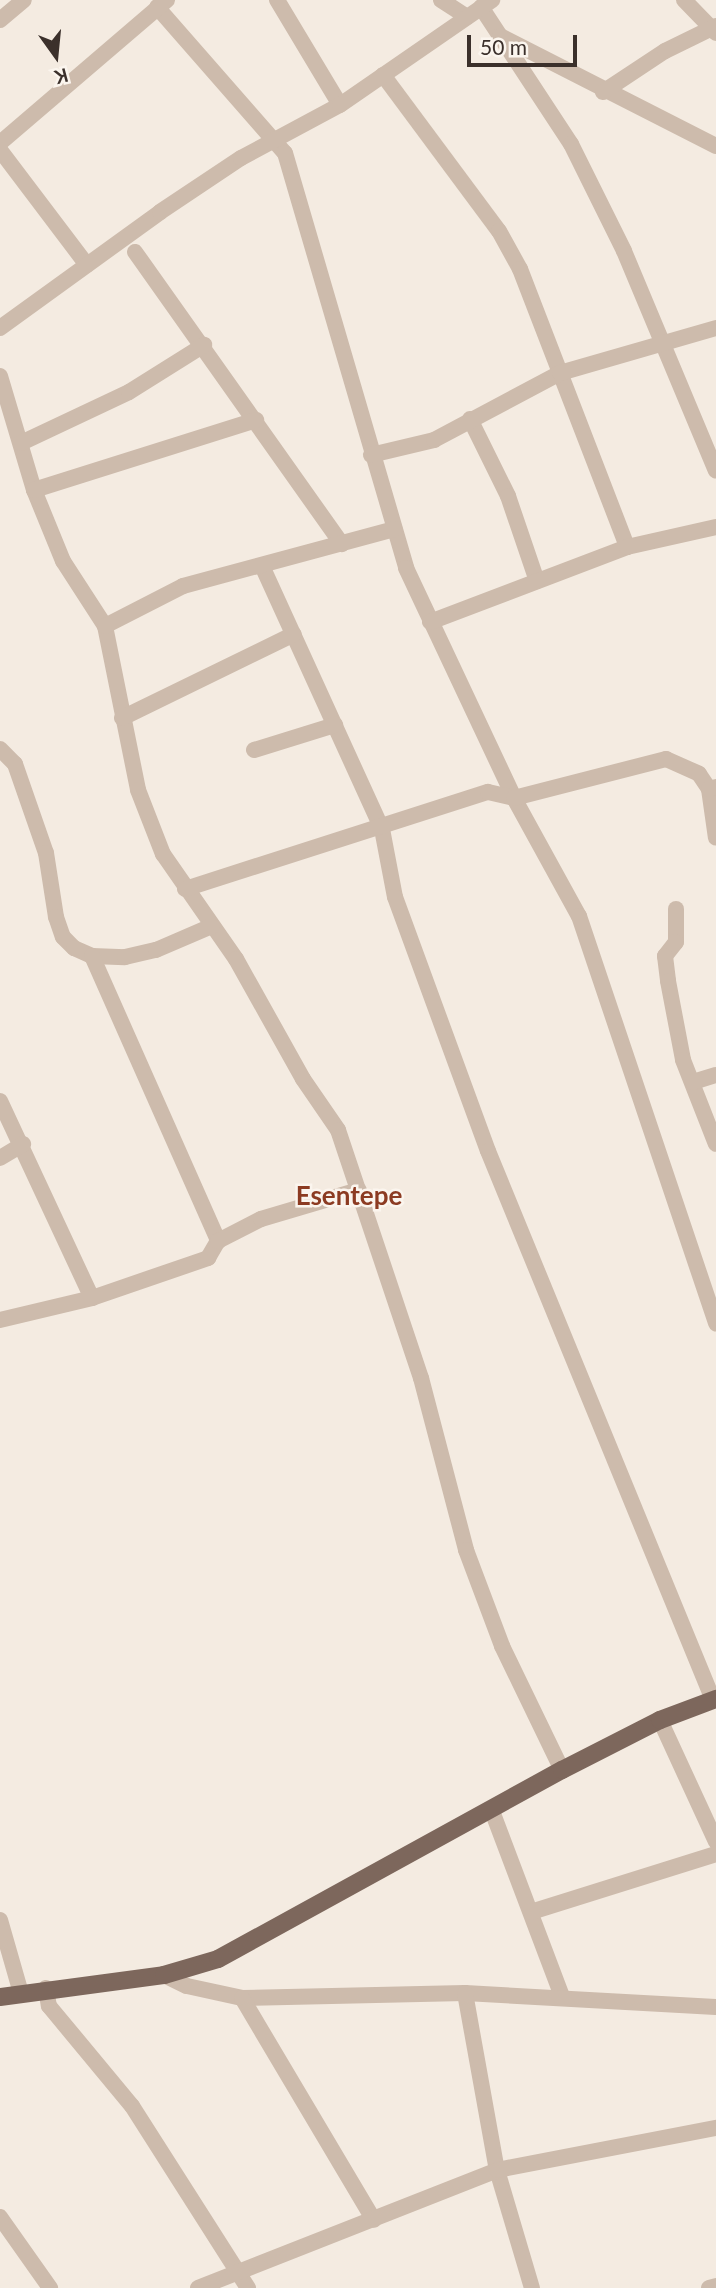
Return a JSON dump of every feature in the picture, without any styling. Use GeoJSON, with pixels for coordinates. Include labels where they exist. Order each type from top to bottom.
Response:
{"type":"FeatureCollection","features":[{"type":"Feature","properties":{"kind":"main road"},"geometry":{"type":"LineString","coordinates":[[0,1997],[46,1988],[164,1975],[257,1941],[562,1770],[660,1720],[715,1699]]}},
{"type":"Feature","properties":{"kind":"street"},"geometry":{"type":"LineString","coordinates":[[0,20],[24,0]]}},
{"type":"Feature","properties":{"kind":"street"},"geometry":{"type":"LineString","coordinates":[[277,0],[340,105]]}},
{"type":"Feature","properties":{"kind":"street"},"geometry":{"type":"LineString","coordinates":[[441,0],[467,18]]}},
{"type":"Feature","properties":{"kind":"street"},"geometry":{"type":"LineString","coordinates":[[603,92],[665,51],[714,29],[684,0]]}},
{"type":"Feature","properties":{"kind":"street"},"geometry":{"type":"LineString","coordinates":[[0,143],[162,3],[277,139],[292,170],[394,529],[430,622],[514,798],[579,916],[716,1324]]}},
{"type":"Feature","properties":{"kind":"street"},"geometry":{"type":"LineString","coordinates":[[0,328],[241,158],[340,105],[487,4],[500,36],[571,144],[624,251],[659,345],[716,471]]}},
{"type":"Feature","properties":{"kind":"street"},"geometry":{"type":"LineString","coordinates":[[500,36],[603,92],[716,146]]}},
{"type":"Feature","properties":{"kind":"street"},"geometry":{"type":"LineString","coordinates":[[383,75],[499,231],[520,269],[627,547]]}},
{"type":"Feature","properties":{"kind":"street"},"geometry":{"type":"LineString","coordinates":[[0,150],[87,265]]}},
{"type":"Feature","properties":{"kind":"street"},"geometry":{"type":"LineString","coordinates":[[135,252],[204,345],[342,544]]}},
{"type":"Feature","properties":{"kind":"street"},"geometry":{"type":"LineString","coordinates":[[371,454],[434,440],[560,373],[716,328]]}},
{"type":"Feature","properties":{"kind":"street"},"geometry":{"type":"LineString","coordinates":[[21,443],[129,392],[204,345]]}},
{"type":"Feature","properties":{"kind":"street"},"geometry":{"type":"LineString","coordinates":[[0,376],[34,490],[63,561],[106,626],[138,789],[163,853],[212,926],[338,1130],[421,1378],[466,1550],[502,1646],[562,1770]]}},
{"type":"Feature","properties":{"kind":"street"},"geometry":{"type":"LineString","coordinates":[[470,419],[508,496],[537,581]]}},
{"type":"Feature","properties":{"kind":"street"},"geometry":{"type":"LineString","coordinates":[[34,490],[256,420]]}},
{"type":"Feature","properties":{"kind":"street"},"geometry":{"type":"LineString","coordinates":[[430,622],[627,547],[716,527]]}},
{"type":"Feature","properties":{"kind":"street"},"geometry":{"type":"LineString","coordinates":[[106,626],[183,586],[264,568],[394,529]]}},
{"type":"Feature","properties":{"kind":"street"},"geometry":{"type":"LineString","coordinates":[[264,568],[382,829],[396,897],[488,1151],[715,1699]]}},
{"type":"Feature","properties":{"kind":"street"},"geometry":{"type":"LineString","coordinates":[[122,718],[293,634]]}},
{"type":"Feature","properties":{"kind":"street"},"geometry":{"type":"LineString","coordinates":[[254,750],[335,725]]}},
{"type":"Feature","properties":{"kind":"street"},"geometry":{"type":"LineString","coordinates":[[0,749],[15,764],[46,853],[63,937],[92,956],[125,957],[156,950],[212,926]]}},
{"type":"Feature","properties":{"kind":"street"},"geometry":{"type":"LineString","coordinates":[[185,889],[244,867],[382,829],[488,792],[514,798],[666,759],[699,774],[713,788],[716,838]]}},
{"type":"Feature","properties":{"kind":"street"},"geometry":{"type":"LineString","coordinates":[[676,909],[676,942],[665,956],[682,1060],[716,1144]]}},
{"type":"Feature","properties":{"kind":"street"},"geometry":{"type":"LineString","coordinates":[[92,956],[218,1241]]}},
{"type":"Feature","properties":{"kind":"street"},"geometry":{"type":"LineString","coordinates":[[693,1082],[716,1075]]}},
{"type":"Feature","properties":{"kind":"street"},"geometry":{"type":"LineString","coordinates":[[0,1101],[23,1144],[92,1298]]}},
{"type":"Feature","properties":{"kind":"street"},"geometry":{"type":"LineString","coordinates":[[0,1158],[23,1144]]}},
{"type":"Feature","properties":{"kind":"street"},"geometry":{"type":"LineString","coordinates":[[0,1320],[92,1298],[208,1258],[218,1241],[261,1219],[359,1190]]}},
{"type":"Feature","properties":{"kind":"street"},"geometry":{"type":"LineString","coordinates":[[660,1720],[716,1842]]}},
{"type":"Feature","properties":{"kind":"street"},"geometry":{"type":"LineString","coordinates":[[492,1811],[562,1996]]}},
{"type":"Feature","properties":{"kind":"street"},"geometry":{"type":"LineString","coordinates":[[531,1912],[716,1854]]}},
{"type":"Feature","properties":{"kind":"street"},"geometry":{"type":"LineString","coordinates":[[0,1920],[21,1993]]}},
{"type":"Feature","properties":{"kind":"street"},"geometry":{"type":"LineString","coordinates":[[164,1975],[187,1986],[242,1998],[466,1993],[562,1996],[716,2007]]}},
{"type":"Feature","properties":{"kind":"street"},"geometry":{"type":"LineString","coordinates":[[46,1988],[50,2006],[132,2106],[248,2288]]}},
{"type":"Feature","properties":{"kind":"street"},"geometry":{"type":"LineString","coordinates":[[466,1993],[497,2170],[532,2288]]}},
{"type":"Feature","properties":{"kind":"street"},"geometry":{"type":"LineString","coordinates":[[242,1998],[374,2220]]}},
{"type":"Feature","properties":{"kind":"street"},"geometry":{"type":"LineString","coordinates":[[198,2288],[497,2170],[716,2128]]}},
{"type":"Feature","properties":{"kind":"street"},"geometry":{"type":"LineString","coordinates":[[0,2217],[50,2288]]}},
{"type":"Feature","properties":{"kind":"street"},"geometry":{"type":"LineString","coordinates":[[709,2288],[716,2286]]}},
{"type":"Feature","properties":{"kind":"district","name":"Esentepe"},"geometry":{"type":"Point","coordinates":[349,1196]}}]}
